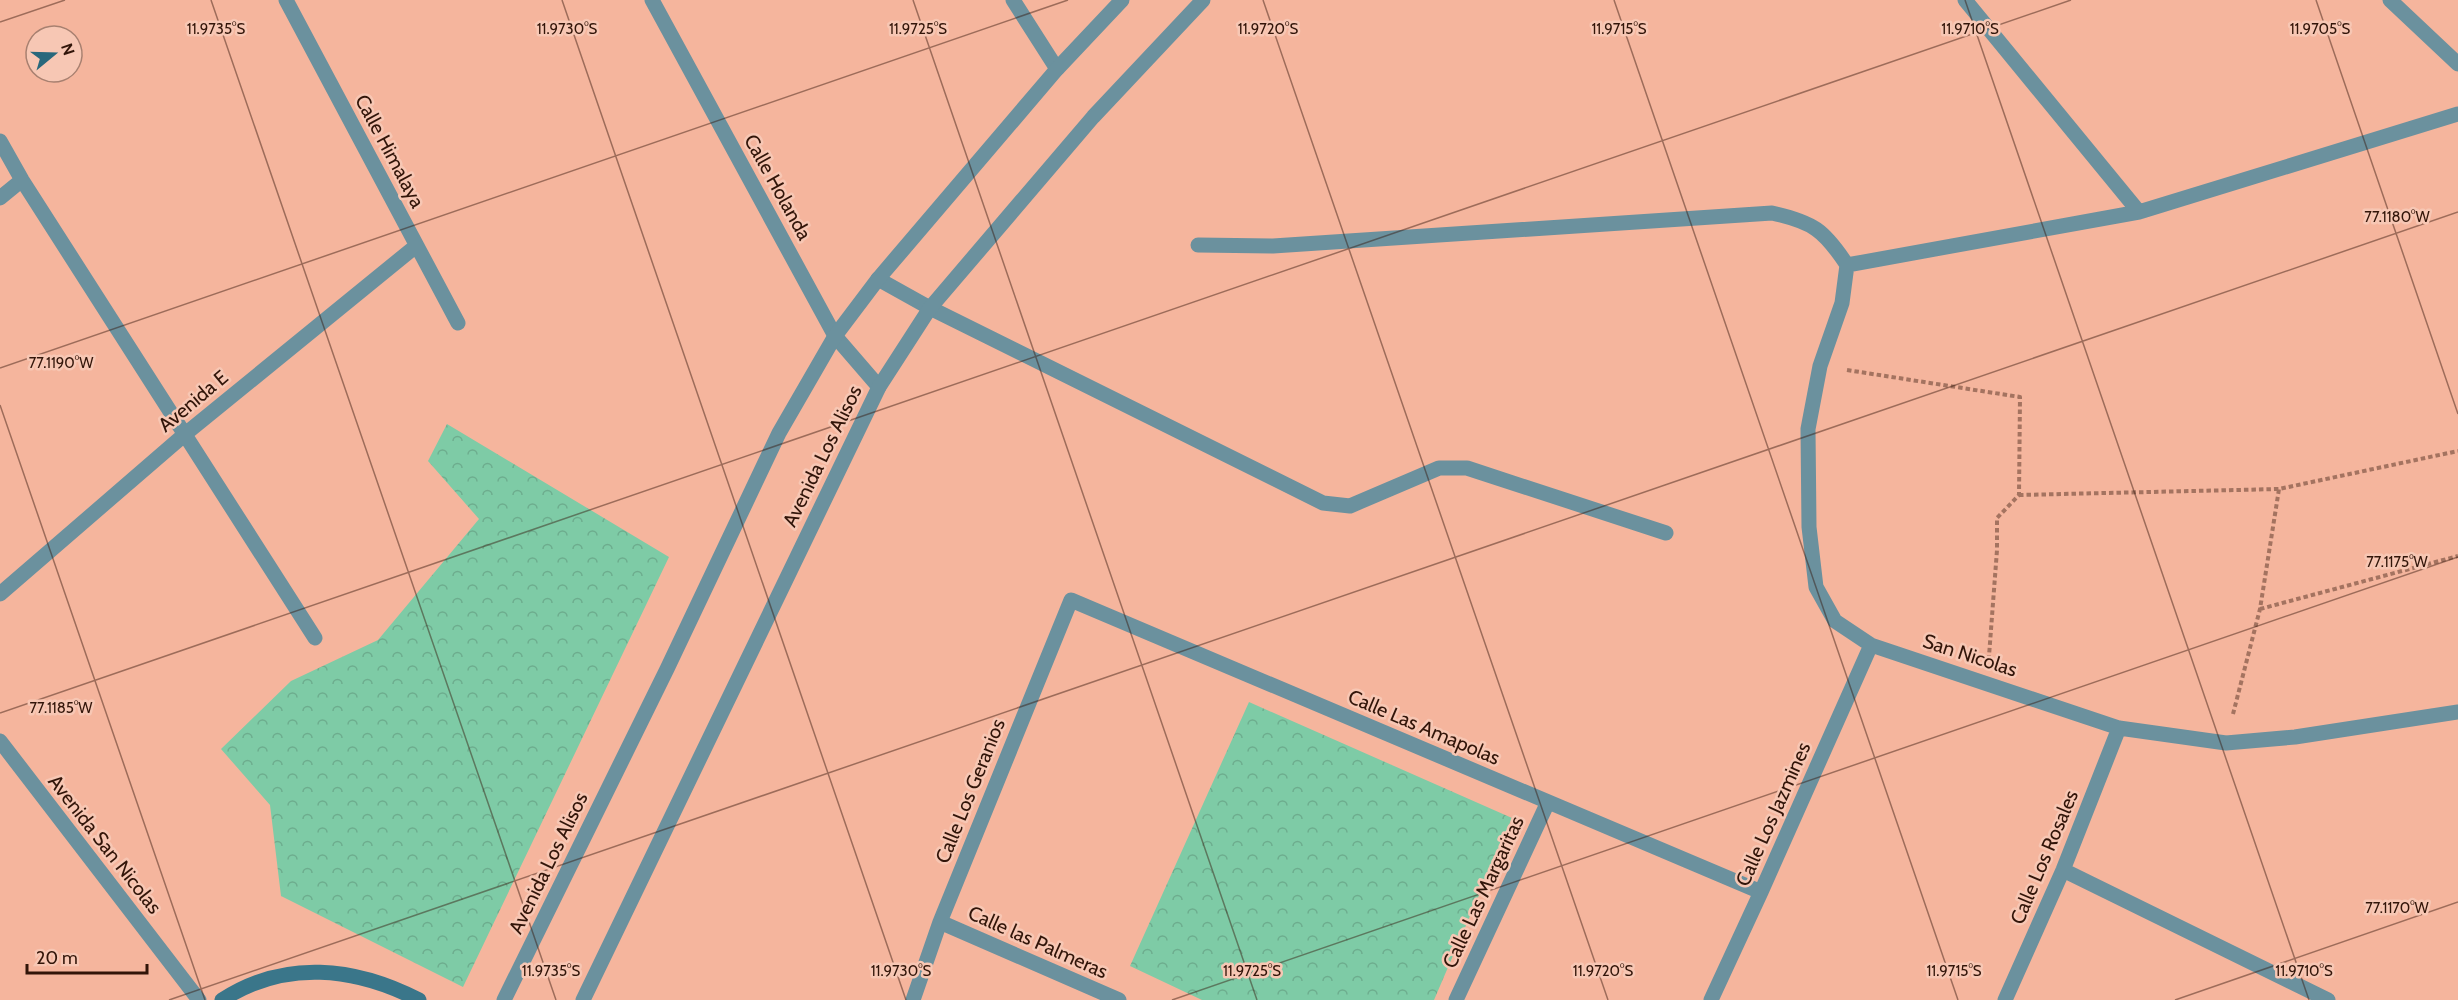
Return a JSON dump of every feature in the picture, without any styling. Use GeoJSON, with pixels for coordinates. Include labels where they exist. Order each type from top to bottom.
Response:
{"type":"FeatureCollection","features":[{"type":"Feature","properties":{"kind":"main road"},"geometry":{"type":"LineString","coordinates":[[222,1000],[234,992],[269,977],[296,972],[340,974],[373,980],[419,1000]]}},
{"type":"Feature","properties":{"kind":"street","name":"Calle Himalaya"},"geometry":{"type":"LineString","coordinates":[[286,0],[458,323]]}},
{"type":"Feature","properties":{"kind":"street","name":"Calle Holanda"},"geometry":{"type":"LineString","coordinates":[[652,0],[835,336],[879,387]]}},
{"type":"Feature","properties":{"kind":"street"},"geometry":{"type":"LineString","coordinates":[[1013,0],[1057,69]]}},
{"type":"Feature","properties":{"kind":"street","name":"Avenida Los Alisos"},"geometry":{"type":"LineString","coordinates":[[504,1000],[667,669],[779,433],[835,336],[878,279],[1057,69],[1122,0]]}},
{"type":"Feature","properties":{"kind":"street","name":"Avenida Los Alisos"},"geometry":{"type":"LineString","coordinates":[[583,1000],[879,387],[930,308],[1093,117],[1203,0]]}},
{"type":"Feature","properties":{"kind":"street"},"geometry":{"type":"LineString","coordinates":[[1965,0],[2139,212]]}},
{"type":"Feature","properties":{"kind":"street"},"geometry":{"type":"LineString","coordinates":[[2390,0],[2458,64]]}},
{"type":"Feature","properties":{"kind":"street"},"geometry":{"type":"LineString","coordinates":[[1198,245],[1273,246],[1772,213],[1796,218],[1816,228],[1831,241],[1847,265],[2139,212],[2458,114]]}},
{"type":"Feature","properties":{"kind":"street"},"geometry":{"type":"LineString","coordinates":[[0,141],[22,180],[315,638]]}},
{"type":"Feature","properties":{"kind":"street"},"geometry":{"type":"LineString","coordinates":[[0,198],[22,180]]}},
{"type":"Feature","properties":{"kind":"street","name":"Avenida E"},"geometry":{"type":"LineString","coordinates":[[0,594],[184,435],[417,246]]}},
{"type":"Feature","properties":{"kind":"street","name":"San Nicolas"},"geometry":{"type":"LineString","coordinates":[[1847,265],[1842,303],[1820,366],[1808,429],[1809,527],[1816,588],[1835,621],[1870,645],[2120,728],[2226,743],[2295,737],[2458,712]]}},
{"type":"Feature","properties":{"kind":"street"},"geometry":{"type":"LineString","coordinates":[[878,279],[930,308],[1323,503],[1350,506],[1439,468],[1467,468],[1666,533]]}},
{"type":"Feature","properties":{"kind":"street","name":"Calle Las Amapolas"},"geometry":{"type":"LineString","coordinates":[[1071,600],[1761,892]]}},
{"type":"Feature","properties":{"kind":"street","name":"Calle Los Geranios"},"geometry":{"type":"LineString","coordinates":[[913,1000],[940,922],[1071,600]]}},
{"type":"Feature","properties":{"kind":"street","name":"Calle Los Jazmines"},"geometry":{"type":"LineString","coordinates":[[1711,1000],[1870,645]]}},
{"type":"Feature","properties":{"kind":"street","name":"Calle Los Rosales"},"geometry":{"type":"LineString","coordinates":[[2006,1000],[2063,870],[2120,728]]}},
{"type":"Feature","properties":{"kind":"street","name":"Avenida San Nicolas"},"geometry":{"type":"LineString","coordinates":[[0,741],[199,1000]]}},
{"type":"Feature","properties":{"kind":"street","name":"Calle Las Margaritas"},"geometry":{"type":"LineString","coordinates":[[1456,1000],[1548,802]]}},
{"type":"Feature","properties":{"kind":"street"},"geometry":{"type":"LineString","coordinates":[[2063,870],[2328,1000]]}},
{"type":"Feature","properties":{"kind":"street","name":"Calle las Palmeras"},"geometry":{"type":"LineString","coordinates":[[940,922],[1119,1000]]}},
{"type":"Feature","properties":{"kind":"path"},"geometry":{"type":"LineString","coordinates":[[1820,366],[2020,397],[2019,495],[1997,518],[1997,550],[1987,683]]}},
{"type":"Feature","properties":{"kind":"path"},"geometry":{"type":"LineString","coordinates":[[2019,495],[2279,489],[2458,451]]}},
{"type":"Feature","properties":{"kind":"path"},"geometry":{"type":"LineString","coordinates":[[2226,743],[2260,609],[2279,489]]}},
{"type":"Feature","properties":{"kind":"path"},"geometry":{"type":"LineString","coordinates":[[2260,609],[2458,556]]}},
{"type":"Feature","properties":{"kind":"green space"},"geometry":{"type":"Polygon","coordinates":[[[447,424],[669,557],[463,987],[281,896],[270,805],[221,749],[291,681],[378,640],[479,519],[428,461],[447,424]]]}},
{"type":"Feature","properties":{"kind":"green space"},"geometry":{"type":"Polygon","coordinates":[[[1249,702],[1512,818],[1434,1000],[1202,1000],[1130,966],[1249,702]]]}}]}
